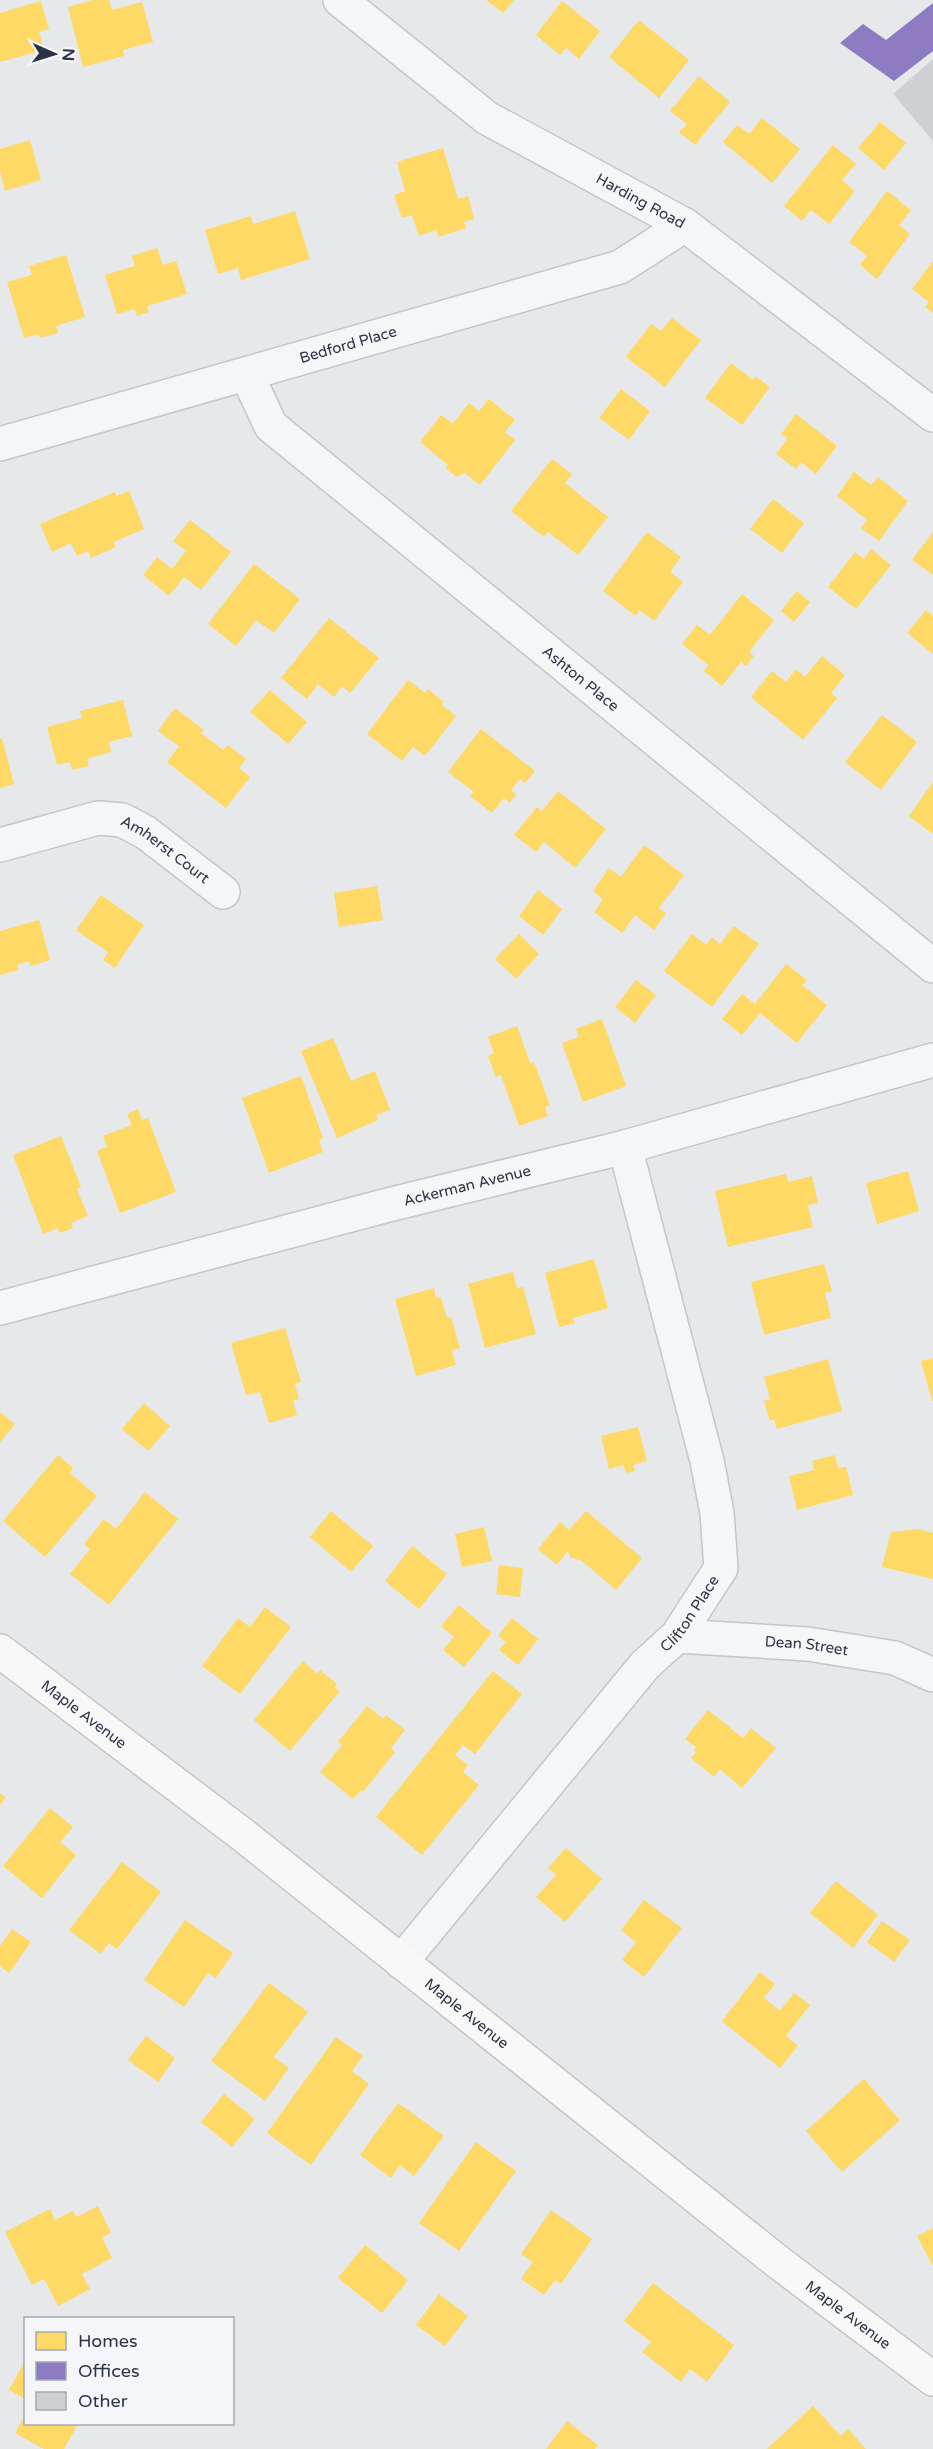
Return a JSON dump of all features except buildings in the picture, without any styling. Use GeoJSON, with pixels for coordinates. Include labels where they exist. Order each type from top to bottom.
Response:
{"type":"FeatureCollection","features":[{"type":"Feature","properties":{"kind":"main road","name":"Maple Avenue"},"geometry":{"type":"LineString","coordinates":[[0,1651],[243,1835],[778,2262],[933,2379]]}},
{"type":"Feature","properties":{"kind":"street","name":"Harding Road"},"geometry":{"type":"LineString","coordinates":[[340,0],[486,118],[685,225],[933,415]]}},
{"type":"Feature","properties":{"kind":"street","name":"Bedford Place"},"geometry":{"type":"LineString","coordinates":[[0,444],[620,267],[685,225]]}},
{"type":"Feature","properties":{"kind":"street","name":"Ashton Place"},"geometry":{"type":"LineString","coordinates":[[247,375],[271,426],[933,966]]}},
{"type":"Feature","properties":{"kind":"street","name":"Amherst Court"},"geometry":{"type":"LineString","coordinates":[[0,845],[98,818],[122,820],[145,832],[223,892]]}},
{"type":"Feature","properties":{"kind":"street","name":"Ackerman Avenue"},"geometry":{"type":"LineString","coordinates":[[0,1308],[388,1205],[625,1147],[933,1060]]}},
{"type":"Feature","properties":{"kind":"street","name":"Clifton Place"},"geometry":{"type":"LineString","coordinates":[[401,1962],[645,1665],[677,1636],[721,1568],[717,1513],[707,1461],[625,1147]]}},
{"type":"Feature","properties":{"kind":"street","name":"Dean Street"},"geometry":{"type":"LineString","coordinates":[[677,1636],[808,1644],[895,1658],[933,1675]]}}]}
